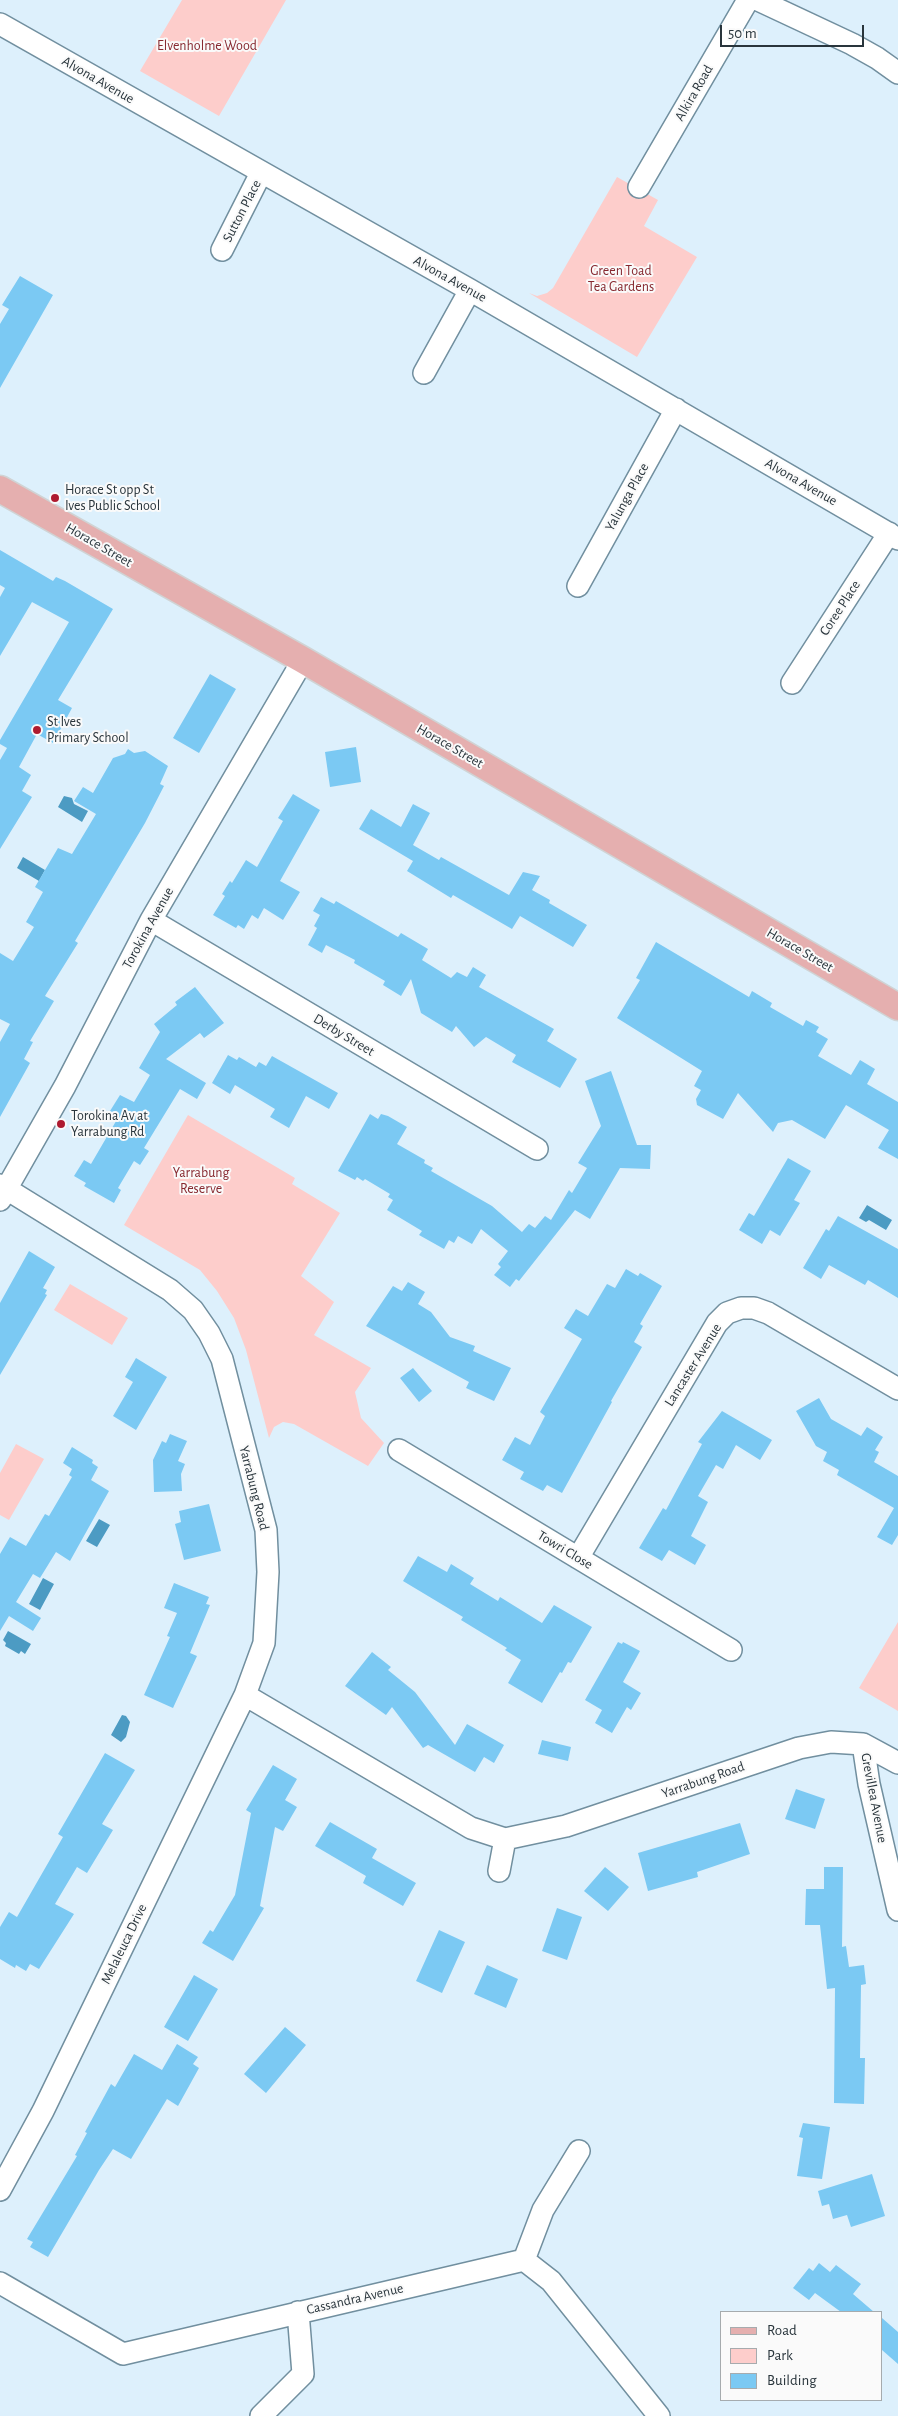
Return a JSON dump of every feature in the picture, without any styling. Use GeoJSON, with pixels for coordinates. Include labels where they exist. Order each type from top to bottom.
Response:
{"type":"FeatureCollection","features":[{"type":"Feature","properties":{"kind":"main road","name":"Horace Street"},"geometry":{"type":"LineString","coordinates":[[0,489],[303,660],[898,1007]]}},
{"type":"Feature","properties":{"kind":"street","name":"Alkira Road"},"geometry":{"type":"LineString","coordinates":[[639,187],[748,0]]}},
{"type":"Feature","properties":{"kind":"street"},"geometry":{"type":"LineString","coordinates":[[758,0],[852,44],[878,58],[898,73]]}},
{"type":"Feature","properties":{"kind":"street","name":"Alvona Avenue"},"geometry":{"type":"LineString","coordinates":[[0,24],[676,408],[893,536]]}},
{"type":"Feature","properties":{"kind":"street","name":"Sutton Place"},"geometry":{"type":"LineString","coordinates":[[222,250],[262,173]]}},
{"type":"Feature","properties":{"kind":"street"},"geometry":{"type":"LineString","coordinates":[[424,373],[470,290]]}},
{"type":"Feature","properties":{"kind":"street","name":"Yalunga Place"},"geometry":{"type":"LineString","coordinates":[[578,586],[676,408]]}},
{"type":"Feature","properties":{"kind":"street","name":"Coree Place"},"geometry":{"type":"LineString","coordinates":[[792,683],[893,536]]}},
{"type":"Feature","properties":{"kind":"street","name":"Torokina Avenue"},"geometry":{"type":"LineString","coordinates":[[2,1191],[65,1086],[151,920],[303,660]]}},
{"type":"Feature","properties":{"kind":"street","name":"Derby Street"},"geometry":{"type":"LineString","coordinates":[[151,920],[537,1149]]}},
{"type":"Feature","properties":{"kind":"street","name":"Yarrabung Road"},"geometry":{"type":"LineString","coordinates":[[2,1191],[170,1290],[193,1310],[209,1333],[222,1359],[266,1530],[268,1572],[264,1643],[245,1695],[470,1828],[505,1839],[566,1826],[799,1748],[831,1742],[863,1744],[898,1763]]}},
{"type":"Feature","properties":{"kind":"street","name":"Lancaster Avenue"},"geometry":{"type":"LineString","coordinates":[[578,1558],[717,1323],[728,1313],[741,1308],[754,1308],[768,1313],[898,1389]]}},
{"type":"Feature","properties":{"kind":"street","name":"Towri Close"},"geometry":{"type":"LineString","coordinates":[[399,1450],[731,1650]]}},
{"type":"Feature","properties":{"kind":"street","name":"Melaleuca Drive"},"geometry":{"type":"LineString","coordinates":[[0,2190],[44,2111],[245,1695]]}},
{"type":"Feature","properties":{"kind":"street","name":"Grevillea Avenue"},"geometry":{"type":"LineString","coordinates":[[863,1744],[869,1784],[898,1910]]}},
{"type":"Feature","properties":{"kind":"street"},"geometry":{"type":"LineString","coordinates":[[499,1871],[505,1839]]}},
{"type":"Feature","properties":{"kind":"street"},"geometry":{"type":"LineString","coordinates":[[578,2151],[542,2210],[524,2260],[550,2281],[659,2416]]}},
{"type":"Feature","properties":{"kind":"street","name":"Cassandra Avenue"},"geometry":{"type":"LineString","coordinates":[[0,2283],[123,2354],[524,2260]]}},
{"type":"Feature","properties":{"kind":"street"},"geometry":{"type":"LineString","coordinates":[[261,2416],[302,2374],[298,2312]]}},
{"type":"Feature","properties":{"kind":"green space","name":"Elvenholme Wood"},"geometry":{"type":"Polygon","coordinates":[[[182,0],[286,0],[219,116],[140,71],[182,0]]]}},
{"type":"Feature","properties":{"kind":"green space","name":"Green Toad Tea Gardens"},"geometry":{"type":"Polygon","coordinates":[[[617,177],[658,200],[644,226],[697,257],[637,357],[529,293],[537,296],[547,293],[553,288],[617,177]]]}},
{"type":"Feature","properties":{"kind":"green space","name":"Yarrabung Reserve"},"geometry":{"type":"Polygon","coordinates":[[[188,1115],[295,1178],[292,1184],[340,1213],[301,1276],[334,1302],[314,1335],[371,1368],[355,1392],[361,1418],[384,1443],[368,1466],[294,1424],[283,1422],[274,1427],[269,1438],[246,1350],[234,1318],[217,1291],[200,1270],[124,1225],[188,1115]]]}},
{"type":"Feature","properties":{"kind":"green space"},"geometry":{"type":"Polygon","coordinates":[[[70,1284],[128,1318],[112,1345],[54,1310],[70,1284]]]}},
{"type":"Feature","properties":{"kind":"green space"},"geometry":{"type":"Polygon","coordinates":[[[16,1444],[44,1459],[9,1520],[0,1515],[0,1473],[16,1444]]]}},
{"type":"Feature","properties":{"kind":"green space"},"geometry":{"type":"Polygon","coordinates":[[[898,1622],[898,1711],[859,1688],[898,1622]]]}},
{"type":"Feature","properties":{"kind":"water"},"geometry":{"type":"Polygon","coordinates":[[[64,796],[72,798],[74,804],[88,811],[82,822],[58,807],[64,796]]]}},
{"type":"Feature","properties":{"kind":"water"},"geometry":{"type":"Polygon","coordinates":[[[23,857],[45,870],[39,881],[17,868],[23,857]]]}},
{"type":"Feature","properties":{"kind":"water"},"geometry":{"type":"Polygon","coordinates":[[[867,1205],[892,1220],[886,1230],[869,1220],[866,1222],[859,1218],[867,1205]]]}},
{"type":"Feature","properties":{"kind":"water"},"geometry":{"type":"Polygon","coordinates":[[[99,1519],[110,1525],[97,1547],[86,1541],[99,1519]]]}},
{"type":"Feature","properties":{"kind":"water"},"geometry":{"type":"Polygon","coordinates":[[[43,1578],[54,1584],[40,1610],[29,1604],[43,1578]]]}},
{"type":"Feature","properties":{"kind":"water"},"geometry":{"type":"Polygon","coordinates":[[[8,1631],[31,1644],[25,1654],[21,1651],[19,1654],[5,1646],[6,1643],[3,1640],[8,1631]]]}},
{"type":"Feature","properties":{"kind":"water"},"geometry":{"type":"Polygon","coordinates":[[[122,1715],[126,1716],[130,1722],[126,1737],[121,1742],[111,1735],[122,1715]]]}},
{"type":"Feature","properties":{"kind":"building"},"geometry":{"type":"Polygon","coordinates":[[[20,276],[53,295],[0,388],[0,324],[9,309],[2,305],[20,276]]]}},
{"type":"Feature","properties":{"kind":"building"},"geometry":{"type":"Polygon","coordinates":[[[0,550],[53,581],[56,577],[65,581],[113,609],[58,700],[72,708],[53,743],[37,734],[19,767],[31,775],[22,791],[32,797],[0,849],[0,760],[7,748],[0,744],[0,740],[69,622],[32,602],[0,656],[0,597],[5,588],[0,585],[0,550]]]}},
{"type":"Feature","properties":{"kind":"building"},"geometry":{"type":"Polygon","coordinates":[[[210,674],[236,689],[199,753],[173,738],[210,674]]]}},
{"type":"Feature","properties":{"kind":"building"},"geometry":{"type":"Polygon","coordinates":[[[356,747],[361,782],[330,787],[325,752],[356,747]]]}},
{"type":"Feature","properties":{"kind":"building"},"geometry":{"type":"Polygon","coordinates":[[[128,749],[134,753],[145,751],[168,766],[160,784],[164,786],[145,823],[75,941],[78,943],[45,996],[54,1001],[30,1041],[33,1042],[24,1059],[30,1063],[0,1117],[0,1042],[10,1024],[0,1019],[0,953],[13,961],[34,927],[26,922],[43,892],[35,887],[58,848],[72,854],[96,814],[74,801],[83,787],[93,793],[113,758],[125,754],[128,749]]]}},
{"type":"Feature","properties":{"kind":"building"},"geometry":{"type":"Polygon","coordinates":[[[293,794],[320,810],[280,881],[300,892],[283,920],[264,908],[258,919],[252,915],[244,929],[238,925],[236,928],[213,915],[225,896],[222,894],[230,881],[232,883],[246,860],[257,867],[283,821],[278,818],[293,794]]]}},
{"type":"Feature","properties":{"kind":"building"},"geometry":{"type":"Polygon","coordinates":[[[413,804],[430,813],[413,845],[439,860],[441,857],[509,895],[523,872],[540,876],[532,890],[550,900],[549,903],[587,925],[573,947],[520,916],[512,929],[453,895],[451,898],[407,871],[413,861],[359,829],[371,809],[401,827],[413,804]]]}},
{"type":"Feature","properties":{"kind":"building"},"geometry":{"type":"Polygon","coordinates":[[[321,897],[334,904],[336,901],[398,937],[401,933],[428,949],[422,960],[451,978],[457,972],[467,977],[473,967],[486,975],[479,987],[554,1029],[547,1041],[577,1059],[560,1088],[512,1062],[516,1055],[486,1037],[474,1047],[456,1026],[452,1032],[421,1013],[411,979],[401,996],[383,985],[385,981],[354,963],[355,960],[326,945],[322,953],[308,945],[317,928],[314,926],[320,915],[313,911],[321,897]]]}},
{"type":"Feature","properties":{"kind":"building"},"geometry":{"type":"Polygon","coordinates":[[[656,942],[749,997],[752,991],[772,1003],[770,1007],[803,1026],[806,1020],[819,1027],[816,1032],[828,1039],[818,1056],[851,1075],[860,1060],[875,1069],[867,1084],[898,1102],[898,1159],[878,1148],[889,1130],[846,1105],[825,1139],[792,1120],[778,1123],[773,1132],[738,1093],[723,1119],[697,1105],[696,1099],[701,1090],[694,1086],[702,1071],[617,1018],[640,980],[636,978],[656,942]]]}},
{"type":"Feature","properties":{"kind":"building"},"geometry":{"type":"Polygon","coordinates":[[[195,987],[224,1023],[204,1038],[200,1033],[166,1059],[206,1083],[197,1099],[180,1089],[144,1148],[149,1151],[140,1165],[134,1161],[118,1188],[121,1190],[114,1203],[84,1186],[86,1183],[74,1176],[84,1160],[91,1164],[119,1116],[110,1111],[120,1095],[134,1102],[150,1075],[139,1068],[160,1032],[154,1024],[177,1005],[175,1002],[195,987]]]}},
{"type":"Feature","properties":{"kind":"building"},"geometry":{"type":"Polygon","coordinates":[[[228,1055],[237,1060],[239,1057],[256,1067],[259,1062],[266,1066],[272,1056],[338,1093],[329,1109],[306,1096],[289,1128],[270,1117],[275,1109],[235,1085],[230,1094],[212,1083],[228,1055]]]}},
{"type":"Feature","properties":{"kind":"building"},"geometry":{"type":"Polygon","coordinates":[[[611,1071],[637,1145],[651,1145],[650,1169],[620,1168],[590,1219],[575,1210],[519,1281],[516,1279],[510,1287],[494,1275],[501,1267],[498,1264],[508,1251],[481,1229],[472,1244],[458,1236],[454,1243],[449,1240],[444,1249],[419,1235],[422,1231],[387,1210],[393,1200],[388,1197],[390,1194],[365,1179],[363,1181],[357,1177],[355,1180],[338,1171],[370,1114],[378,1119],[381,1114],[388,1116],[407,1127],[397,1144],[425,1160],[424,1163],[433,1168],[431,1171],[492,1206],[522,1232],[529,1224],[535,1228],[545,1216],[551,1220],[569,1190],[572,1193],[587,1168],[578,1163],[601,1126],[585,1081],[611,1071]]]}},
{"type":"Feature","properties":{"kind":"building"},"geometry":{"type":"Polygon","coordinates":[[[788,1158],[811,1171],[794,1200],[800,1203],[780,1236],[770,1230],[762,1244],[739,1230],[749,1213],[754,1216],[788,1158]]]}},
{"type":"Feature","properties":{"kind":"building"},"geometry":{"type":"Polygon","coordinates":[[[838,1216],[898,1249],[898,1298],[868,1280],[865,1285],[829,1265],[821,1279],[803,1268],[826,1229],[829,1231],[838,1216]]]}},
{"type":"Feature","properties":{"kind":"building"},"geometry":{"type":"Polygon","coordinates":[[[29,1251],[55,1267],[43,1288],[47,1290],[45,1294],[47,1295],[0,1375],[0,1303],[29,1251]]]}},
{"type":"Feature","properties":{"kind":"building"},"geometry":{"type":"Polygon","coordinates":[[[626,1269],[638,1276],[640,1273],[662,1286],[640,1324],[643,1326],[634,1342],[642,1347],[562,1493],[547,1485],[543,1491],[520,1479],[524,1472],[502,1460],[515,1437],[530,1445],[545,1416],[540,1412],[582,1339],[564,1328],[576,1309],[588,1316],[607,1284],[615,1288],[626,1269]]]}},
{"type":"Feature","properties":{"kind":"building"},"geometry":{"type":"Polygon","coordinates":[[[408,1282],[425,1292],[418,1304],[431,1312],[450,1337],[475,1346],[473,1351],[511,1368],[494,1401],[466,1388],[469,1382],[366,1326],[393,1286],[402,1291],[408,1282]]]}},
{"type":"Feature","properties":{"kind":"building"},"geometry":{"type":"Polygon","coordinates":[[[136,1358],[167,1377],[136,1430],[113,1416],[133,1382],[125,1377],[136,1358]]]}},
{"type":"Feature","properties":{"kind":"building"},"geometry":{"type":"Polygon","coordinates":[[[413,1368],[432,1391],[419,1402],[400,1378],[413,1368]]]}},
{"type":"Feature","properties":{"kind":"building"},"geometry":{"type":"Polygon","coordinates":[[[819,1398],[831,1419],[861,1436],[867,1427],[883,1437],[875,1450],[879,1452],[874,1462],[898,1476],[898,1535],[892,1545],[877,1537],[894,1508],[837,1475],[839,1470],[823,1461],[827,1452],[816,1446],[796,1411],[819,1398]]]}},
{"type":"Feature","properties":{"kind":"building"},"geometry":{"type":"Polygon","coordinates":[[[722,1411],[772,1440],[760,1460],[736,1445],[723,1469],[716,1465],[698,1496],[708,1502],[691,1536],[706,1545],[695,1565],[669,1550],[662,1561],[639,1548],[663,1508],[666,1510],[702,1444],[698,1442],[722,1411]]]}},
{"type":"Feature","properties":{"kind":"building"},"geometry":{"type":"Polygon","coordinates":[[[170,1434],[187,1441],[178,1461],[185,1464],[181,1474],[182,1491],[154,1492],[153,1460],[162,1441],[166,1443],[170,1434]]]}},
{"type":"Feature","properties":{"kind":"building"},"geometry":{"type":"Polygon","coordinates":[[[72,1447],[93,1460],[92,1463],[98,1467],[91,1480],[109,1491],[70,1561],[56,1552],[40,1578],[33,1574],[16,1602],[41,1618],[33,1631],[9,1616],[0,1631],[0,1554],[10,1537],[26,1546],[45,1514],[49,1516],[72,1477],[69,1475],[72,1469],[63,1463],[72,1447]]]}},
{"type":"Feature","properties":{"kind":"building"},"geometry":{"type":"Polygon","coordinates":[[[209,1504],[221,1551],[184,1560],[175,1524],[181,1522],[179,1511],[209,1504]]]}},
{"type":"Feature","properties":{"kind":"building"},"geometry":{"type":"Polygon","coordinates":[[[418,1556],[447,1572],[451,1564],[474,1578],[470,1584],[498,1601],[500,1597],[542,1623],[554,1605],[592,1627],[571,1663],[568,1662],[562,1673],[560,1672],[542,1703],[508,1683],[521,1660],[505,1650],[507,1648],[461,1620],[463,1617],[403,1581],[418,1556]]]}},
{"type":"Feature","properties":{"kind":"building"},"geometry":{"type":"Polygon","coordinates":[[[174,1583],[209,1597],[206,1604],[210,1605],[190,1653],[197,1656],[173,1708],[144,1695],[170,1637],[167,1636],[177,1613],[164,1608],[174,1583]]]}},
{"type":"Feature","properties":{"kind":"building"},"geometry":{"type":"Polygon","coordinates":[[[618,1642],[622,1644],[623,1642],[640,1651],[623,1682],[641,1693],[631,1710],[627,1707],[612,1733],[595,1723],[602,1710],[585,1700],[618,1642]]]}},
{"type":"Feature","properties":{"kind":"building"},"geometry":{"type":"Polygon","coordinates":[[[372,1652],[391,1667],[388,1670],[415,1692],[455,1745],[467,1724],[504,1745],[494,1763],[484,1757],[475,1772],[428,1745],[423,1748],[392,1707],[386,1715],[345,1686],[372,1652]]]}},
{"type":"Feature","properties":{"kind":"building"},"geometry":{"type":"Polygon","coordinates":[[[542,1740],[571,1747],[568,1761],[538,1754],[542,1740]]]}},
{"type":"Feature","properties":{"kind":"building"},"geometry":{"type":"Polygon","coordinates":[[[105,1753],[135,1770],[102,1824],[113,1830],[87,1873],[77,1867],[55,1904],[74,1914],[39,1969],[30,1964],[26,1971],[16,1965],[15,1968],[0,1959],[0,1927],[9,1912],[17,1917],[63,1837],[58,1834],[105,1753]]]}},
{"type":"Feature","properties":{"kind":"building"},"geometry":{"type":"Polygon","coordinates":[[[273,1765],[297,1779],[285,1800],[297,1807],[283,1831],[275,1827],[260,1906],[264,1908],[233,1961],[202,1943],[210,1930],[213,1932],[235,1895],[251,1813],[246,1810],[273,1765]]]}},
{"type":"Feature","properties":{"kind":"building"},"geometry":{"type":"Polygon","coordinates":[[[796,1789],[825,1799],[815,1829],[785,1819],[796,1789]]]}},
{"type":"Feature","properties":{"kind":"building"},"geometry":{"type":"Polygon","coordinates":[[[330,1822],[377,1849],[372,1858],[416,1883],[403,1906],[363,1883],[366,1876],[315,1846],[330,1822]]]}},
{"type":"Feature","properties":{"kind":"building"},"geometry":{"type":"Polygon","coordinates":[[[740,1823],[750,1854],[697,1872],[698,1877],[648,1891],[638,1853],[740,1823]]]}},
{"type":"Feature","properties":{"kind":"building"},"geometry":{"type":"Polygon","coordinates":[[[605,1867],[629,1887],[608,1911],[584,1891],[605,1867]]]}},
{"type":"Feature","properties":{"kind":"building"},"geometry":{"type":"Polygon","coordinates":[[[824,1867],[843,1867],[842,1947],[846,1946],[849,1967],[864,1965],[866,1984],[861,1985],[860,2058],[865,2058],[864,2104],[834,2103],[835,1988],[827,1989],[820,1925],[805,1925],[806,1889],[824,1889],[824,1867]]]}},
{"type":"Feature","properties":{"kind":"building"},"geometry":{"type":"Polygon","coordinates":[[[557,1908],[582,1917],[567,1960],[542,1951],[557,1908]]]}},
{"type":"Feature","properties":{"kind":"building"},"geometry":{"type":"Polygon","coordinates":[[[439,1930],[465,1942],[442,1993],[416,1981],[439,1930]]]}},
{"type":"Feature","properties":{"kind":"building"},"geometry":{"type":"Polygon","coordinates":[[[487,1965],[518,1979],[506,2008],[474,1994],[487,1965]]]}},
{"type":"Feature","properties":{"kind":"building"},"geometry":{"type":"Polygon","coordinates":[[[194,1975],[218,1989],[188,2041],[164,2027],[194,1975]]]}},
{"type":"Feature","properties":{"kind":"building"},"geometry":{"type":"Polygon","coordinates":[[[285,2027],[306,2045],[266,2093],[244,2074],[285,2027]]]}},
{"type":"Feature","properties":{"kind":"building"},"geometry":{"type":"Polygon","coordinates":[[[177,2044],[198,2057],[193,2064],[199,2068],[178,2106],[167,2099],[131,2159],[113,2149],[48,2257],[30,2247],[33,2242],[27,2239],[77,2156],[75,2155],[87,2133],[85,2132],[111,2084],[115,2087],[134,2054],[162,2070],[177,2044]]]}},
{"type":"Feature","properties":{"kind":"building"},"geometry":{"type":"Polygon","coordinates":[[[803,2123],[830,2127],[822,2179],[797,2176],[803,2138],[799,2137],[803,2123]]]}},
{"type":"Feature","properties":{"kind":"building"},"geometry":{"type":"Polygon","coordinates":[[[872,2174],[885,2216],[851,2227],[847,2215],[833,2219],[829,2204],[822,2206],[818,2191],[872,2174]]]}},
{"type":"Feature","properties":{"kind":"building"},"geometry":{"type":"Polygon","coordinates":[[[819,2263],[830,2272],[836,2265],[861,2284],[853,2294],[873,2311],[840,2311],[815,2293],[809,2300],[793,2288],[809,2268],[813,2271],[819,2263]]]}},
{"type":"Feature","properties":{"kind":"building"},"geometry":{"type":"Polygon","coordinates":[[[883,2319],[898,2332],[898,2364],[883,2351],[883,2319]]]}},
{"type":"Feature","properties":{"kind":"place","name":"Horace St opp St Ives Public School"},"geometry":{"type":"Point","coordinates":[55,498]}},
{"type":"Feature","properties":{"kind":"place","name":"St Ives Primary School"},"geometry":{"type":"Point","coordinates":[37,730]}},
{"type":"Feature","properties":{"kind":"place","name":"Torokina Av at Yarrabung Rd"},"geometry":{"type":"Point","coordinates":[61,1124]}}]}
